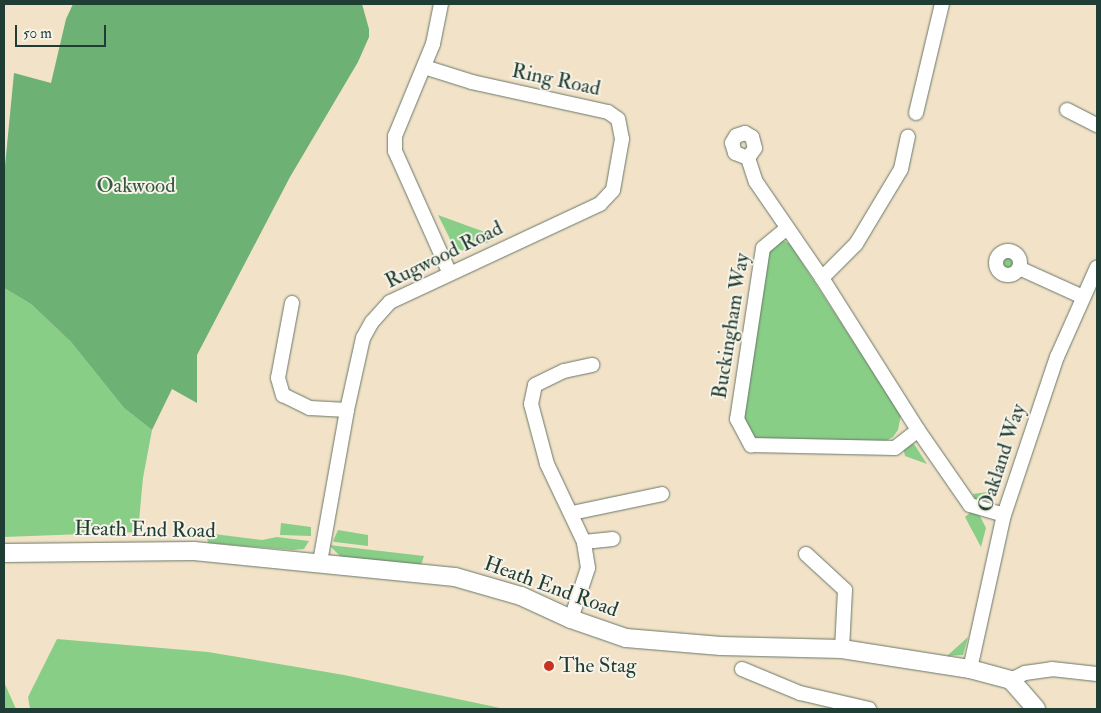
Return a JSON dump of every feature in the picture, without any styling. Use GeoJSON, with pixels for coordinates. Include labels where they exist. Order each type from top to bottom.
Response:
{"type":"FeatureCollection","features":[{"type":"Feature","properties":{"kind":"street"},"geometry":{"type":"LineString","coordinates":[[441,4],[433,44],[395,136],[395,151],[449,272]]}},
{"type":"Feature","properties":{"kind":"street"},"geometry":{"type":"LineString","coordinates":[[916,113],[942,4]]}},
{"type":"Feature","properties":{"kind":"street","name":"Ring Road"},"geometry":{"type":"LineString","coordinates":[[424,67],[472,82],[608,112],[618,120],[622,139],[613,190],[600,204]]}},
{"type":"Feature","properties":{"kind":"street"},"geometry":{"type":"LineString","coordinates":[[1067,110],[1097,125]]}},
{"type":"Feature","properties":{"kind":"street"},"geometry":{"type":"LineString","coordinates":[[822,278],[856,244],[901,169],[908,138]]}},
{"type":"Feature","properties":{"kind":"street"},"geometry":{"type":"LineString","coordinates":[[748,158],[756,182],[822,278],[918,430],[970,505],[1004,515]]}},
{"type":"Feature","properties":{"kind":"street","name":"Rugwood Road"},"geometry":{"type":"LineString","coordinates":[[320,562],[347,410],[363,338],[372,322],[390,302],[449,272],[600,204]]}},
{"type":"Feature","properties":{"kind":"street","name":"Buckingham Way"},"geometry":{"type":"LineString","coordinates":[[786,228],[763,248],[737,419],[751,445],[895,448],[918,430]]}},
{"type":"Feature","properties":{"kind":"street","name":"Oakland Way"},"geometry":{"type":"LineString","coordinates":[[970,669],[1004,515],[1057,357],[1097,267]]}},
{"type":"Feature","properties":{"kind":"street"},"geometry":{"type":"LineString","coordinates":[[1018,268],[1083,297]]}},
{"type":"Feature","properties":{"kind":"street"},"geometry":{"type":"LineString","coordinates":[[292,303],[278,378],[283,395],[310,408],[347,410]]}},
{"type":"Feature","properties":{"kind":"street"},"geometry":{"type":"LineString","coordinates":[[571,619],[588,568],[584,542],[572,513],[546,464],[531,404],[535,385],[564,371],[592,365]]}},
{"type":"Feature","properties":{"kind":"street"},"geometry":{"type":"LineString","coordinates":[[572,513],[662,494]]}},
{"type":"Feature","properties":{"kind":"street"},"geometry":{"type":"LineString","coordinates":[[584,542],[613,539]]}},
{"type":"Feature","properties":{"kind":"street","name":"Heath End Road"},"geometry":{"type":"LineString","coordinates":[[4,553],[163,549],[320,562],[473,581],[521,596],[571,619],[626,638],[665,643],[842,649],[970,669],[1011,680]]}},
{"type":"Feature","properties":{"kind":"street"},"geometry":{"type":"LineString","coordinates":[[806,554],[845,590],[842,649]]}},
{"type":"Feature","properties":{"kind":"street"},"geometry":{"type":"LineString","coordinates":[[742,670],[800,693],[869,709]]}},
{"type":"Feature","properties":{"kind":"street"},"geometry":{"type":"LineString","coordinates":[[1036,709],[1011,680],[1025,673],[1052,670],[1097,674]]}},
{"type":"Feature","properties":{"kind":"green space","name":"Oakwood"},"geometry":{"type":"Polygon","coordinates":[[[73,4],[362,4],[369,29],[369,37],[358,62],[290,177],[197,355],[197,403],[172,389],[152,430],[124,408],[71,342],[31,304],[4,288],[4,176],[14,73],[51,83],[66,19],[73,4]]]}},
{"type":"Feature","properties":{"kind":"green space"},"geometry":{"type":"Polygon","coordinates":[[[438,215],[493,235],[493,240],[466,252],[454,247],[438,215]]]}},
{"type":"Feature","properties":{"kind":"green space"},"geometry":{"type":"Polygon","coordinates":[[[778,237],[790,244],[901,415],[898,430],[893,437],[884,442],[759,440],[748,438],[740,426],[766,244],[778,237]]]}},
{"type":"Feature","properties":{"kind":"green space"},"geometry":{"type":"Polygon","coordinates":[[[1004,256],[1010,256],[1015,261],[1013,270],[1004,272],[999,267],[999,261],[1004,256]]]}},
{"type":"Feature","properties":{"kind":"green space"},"geometry":{"type":"Polygon","coordinates":[[[4,288],[31,304],[71,342],[124,408],[152,430],[143,478],[138,532],[4,537],[4,288]]]}},
{"type":"Feature","properties":{"kind":"green space"},"geometry":{"type":"Polygon","coordinates":[[[902,443],[914,444],[927,464],[905,456],[902,443]]]}},
{"type":"Feature","properties":{"kind":"green space"},"geometry":{"type":"Polygon","coordinates":[[[994,491],[996,497],[987,501],[976,502],[973,494],[994,491]]]}},
{"type":"Feature","properties":{"kind":"green space"},"geometry":{"type":"Polygon","coordinates":[[[972,511],[978,512],[986,528],[981,547],[965,517],[972,511]]]}},
{"type":"Feature","properties":{"kind":"green space"},"geometry":{"type":"Polygon","coordinates":[[[281,523],[311,527],[311,536],[280,535],[281,523]]]}},
{"type":"Feature","properties":{"kind":"green space"},"geometry":{"type":"Polygon","coordinates":[[[338,530],[368,535],[368,546],[333,541],[338,530]]]}},
{"type":"Feature","properties":{"kind":"green space"},"geometry":{"type":"Polygon","coordinates":[[[214,534],[262,540],[277,537],[309,541],[304,549],[293,550],[208,543],[207,537],[214,534]]]}},
{"type":"Feature","properties":{"kind":"green space"},"geometry":{"type":"Polygon","coordinates":[[[329,545],[424,556],[421,565],[342,558],[329,545]]]}},
{"type":"Feature","properties":{"kind":"green space"},"geometry":{"type":"Polygon","coordinates":[[[968,637],[963,655],[947,656],[968,637]]]}},
{"type":"Feature","properties":{"kind":"green space"},"geometry":{"type":"Polygon","coordinates":[[[57,639],[208,652],[344,675],[505,709],[30,709],[28,697],[57,639]]]}},
{"type":"Feature","properties":{"kind":"green space"},"geometry":{"type":"Polygon","coordinates":[[[4,682],[16,709],[4,709],[4,682]]]}},
{"type":"Feature","properties":{"kind":"place","name":"The Stag"},"geometry":{"type":"Point","coordinates":[549,666]}}]}
